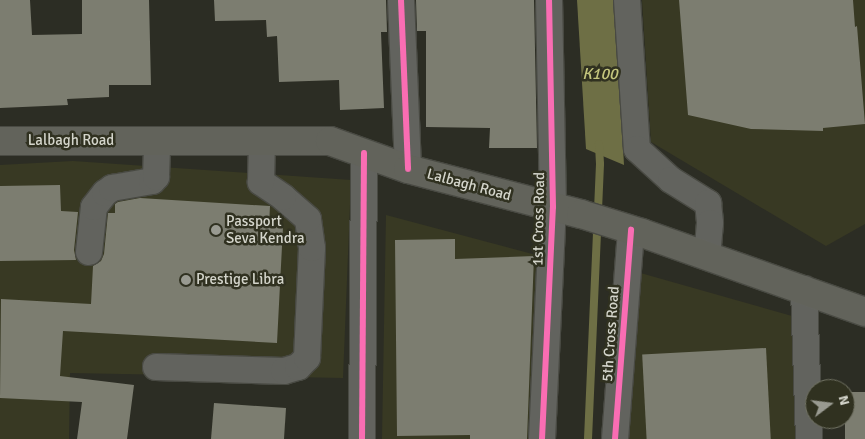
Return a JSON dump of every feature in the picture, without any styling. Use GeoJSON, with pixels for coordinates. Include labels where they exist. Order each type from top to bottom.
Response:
{"type":"FeatureCollection","features":[{"type":"Feature","properties":{"kind":"main road","name":"Lalbagh Road"},"geometry":{"type":"LineString","coordinates":[[0,141],[330,141],[408,169],[581,214],[804,289],[865,312]]}},
{"type":"Feature","properties":{"kind":"street"},"geometry":{"type":"LineString","coordinates":[[401,0],[408,169]]}},
{"type":"Feature","properties":{"kind":"street","name":"1st Cross Road"},"geometry":{"type":"LineString","coordinates":[[542,439],[553,207],[549,0]]}},
{"type":"Feature","properties":{"kind":"street"},"geometry":{"type":"LineString","coordinates":[[627,0],[637,149],[672,180],[708,203],[710,223],[706,256]]}},
{"type":"Feature","properties":{"kind":"street"},"geometry":{"type":"LineString","coordinates":[[89,252],[94,207],[105,193],[112,188],[152,181],[156,177],[157,141]]}},
{"type":"Feature","properties":{"kind":"street"},"geometry":{"type":"LineString","coordinates":[[156,367],[284,371],[298,367],[307,358],[312,248],[308,219],[283,197],[261,182],[262,141]]}},
{"type":"Feature","properties":{"kind":"street"},"geometry":{"type":"LineString","coordinates":[[362,439],[364,153]]}},
{"type":"Feature","properties":{"kind":"street","name":"5th Cross Road"},"geometry":{"type":"LineString","coordinates":[[615,439],[631,230]]}},
{"type":"Feature","properties":{"kind":"street"},"geometry":{"type":"LineString","coordinates":[[804,289],[809,439]]}},
{"type":"Feature","properties":{"kind":"shaded area"},"geometry":{"type":"Polygon","coordinates":[[[642,0],[865,0],[865,224],[826,246],[651,142],[642,0]]]}},
{"type":"Feature","properties":{"kind":"shaded area"},"geometry":{"type":"Polygon","coordinates":[[[73,161],[351,180],[343,378],[70,373],[69,439],[0,439],[0,165],[73,161]]]}},
{"type":"Feature","properties":{"kind":"shaded area"},"geometry":{"type":"Polygon","coordinates":[[[386,215],[540,256],[532,439],[382,439],[386,215]]]}},
{"type":"Feature","properties":{"kind":"shaded area"},"geometry":{"type":"Polygon","coordinates":[[[637,272],[792,316],[797,439],[621,439],[637,272]]]}},
{"type":"Feature","properties":{"kind":"water","name":"K100"},"geometry":{"type":"Polygon","coordinates":[[[577,0],[615,0],[624,165],[586,149],[577,0]]]}},
{"type":"Feature","properties":{"kind":"building"},"geometry":{"type":"Polygon","coordinates":[[[0,0],[30,0],[32,35],[82,34],[82,0],[149,0],[151,85],[109,85],[109,97],[67,99],[68,105],[0,108],[0,0]]]}},
{"type":"Feature","properties":{"kind":"building"},"geometry":{"type":"Polygon","coordinates":[[[214,0],[386,0],[387,32],[381,32],[384,108],[340,110],[339,80],[279,82],[277,36],[267,37],[266,20],[215,21],[214,0]]]}},
{"type":"Feature","properties":{"kind":"building"},"geometry":{"type":"Polygon","coordinates":[[[416,0],[534,0],[537,148],[489,148],[490,128],[426,127],[426,31],[417,31],[416,0]]]}},
{"type":"Feature","properties":{"kind":"building"},"geometry":{"type":"Polygon","coordinates":[[[679,0],[853,0],[865,124],[823,128],[823,131],[751,129],[688,115],[679,0]]]}},
{"type":"Feature","properties":{"kind":"building"},"geometry":{"type":"Polygon","coordinates":[[[60,185],[61,211],[78,212],[74,250],[76,260],[0,261],[0,186],[60,185]]]}},
{"type":"Feature","properties":{"kind":"building","name":"Prestige Libra"},"geometry":{"type":"Polygon","coordinates":[[[140,198],[270,206],[269,226],[283,227],[277,343],[63,331],[60,376],[134,385],[127,439],[77,439],[82,402],[0,398],[1,299],[91,304],[93,266],[101,261],[104,254],[108,213],[115,213],[115,204],[118,202],[140,198]]]}},
{"type":"Feature","properties":{"kind":"building"},"geometry":{"type":"Polygon","coordinates":[[[455,239],[455,259],[534,256],[527,439],[470,439],[470,435],[397,436],[395,240],[455,239]]]}},
{"type":"Feature","properties":{"kind":"building"},"geometry":{"type":"Polygon","coordinates":[[[766,348],[771,439],[647,439],[642,354],[766,348]]]}},
{"type":"Feature","properties":{"kind":"building"},"geometry":{"type":"Polygon","coordinates":[[[855,392],[865,392],[865,439],[845,439],[845,429],[855,429],[855,392]]]}},
{"type":"Feature","properties":{"kind":"building"},"geometry":{"type":"Polygon","coordinates":[[[214,403],[286,408],[284,439],[211,439],[214,403]]]}},
{"type":"Feature","properties":{"kind":"waterway","name":"K100"},"geometry":{"type":"LineString","coordinates":[[588,439],[600,164],[599,144]]}},
{"type":"Feature","properties":{"kind":"cycle path"},"geometry":{"type":"LineString","coordinates":[[401,0],[408,169]]}},
{"type":"Feature","properties":{"kind":"cycle path"},"geometry":{"type":"LineString","coordinates":[[542,439],[553,207],[549,0]]}},
{"type":"Feature","properties":{"kind":"cycle path"},"geometry":{"type":"LineString","coordinates":[[362,439],[364,153]]}},
{"type":"Feature","properties":{"kind":"cycle path"},"geometry":{"type":"LineString","coordinates":[[615,439],[631,230]]}},
{"type":"Feature","properties":{"kind":"place","name":"Passport Seva Kendra"},"geometry":{"type":"Point","coordinates":[216,230]}},
{"type":"Feature","properties":{"kind":"place","name":"Prestige Libra"},"geometry":{"type":"Point","coordinates":[186,280]}}]}
